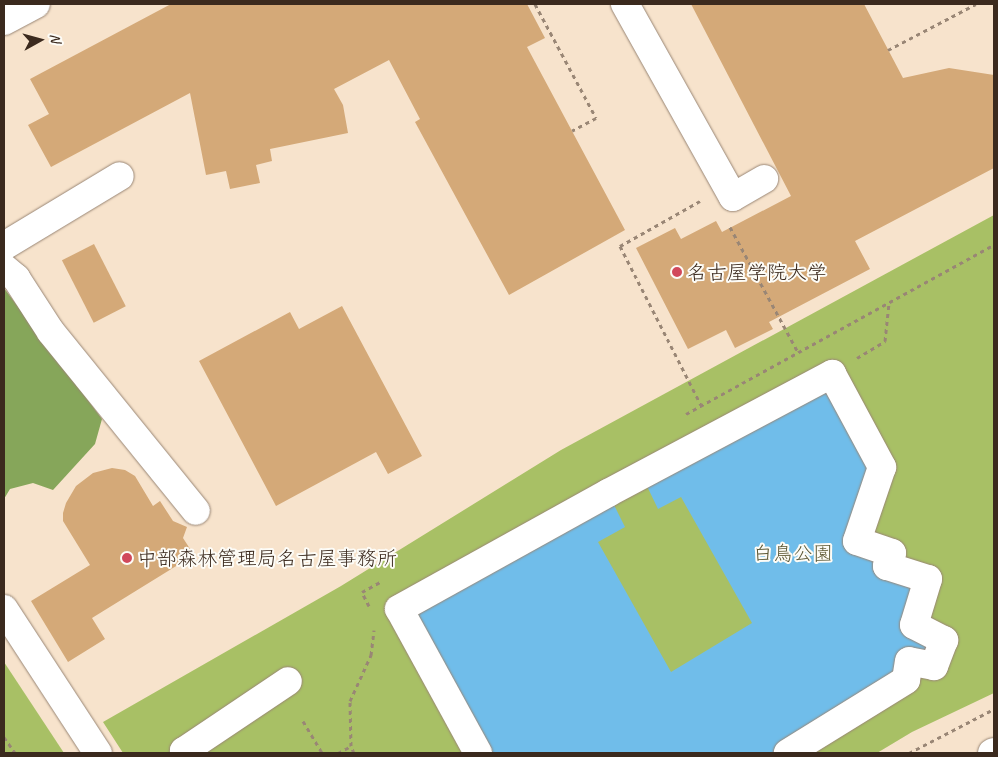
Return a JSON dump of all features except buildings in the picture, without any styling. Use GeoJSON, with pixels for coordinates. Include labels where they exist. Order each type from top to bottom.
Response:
{"type":"FeatureCollection","features":[{"type":"Feature","properties":{"kind":"street"},"geometry":{"type":"LineString","coordinates":[[4,21],[36,4]]}},
{"type":"Feature","properties":{"kind":"street"},"geometry":{"type":"LineString","coordinates":[[625,4],[732,197],[764,178]]}},
{"type":"Feature","properties":{"kind":"street"},"geometry":{"type":"LineString","coordinates":[[4,246],[120,176]]}},
{"type":"Feature","properties":{"kind":"street"},"geometry":{"type":"LineString","coordinates":[[4,268],[16,278],[50,332],[196,511]]}},
{"type":"Feature","properties":{"kind":"street"},"geometry":{"type":"LineString","coordinates":[[478,753],[399,608],[608,493],[832,374],[882,467],[857,541],[892,553],[887,566],[928,579],[914,625],[944,640],[934,666],[909,661],[906,680],[788,753]]}},
{"type":"Feature","properties":{"kind":"street"},"geometry":{"type":"LineString","coordinates":[[4,609],[98,753]]}},
{"type":"Feature","properties":{"kind":"street"},"geometry":{"type":"LineString","coordinates":[[186,753],[184,751],[288,681]]}},
{"type":"Feature","properties":{"kind":"path"},"geometry":{"type":"LineString","coordinates":[[535,4],[596,118],[572,131]]}},
{"type":"Feature","properties":{"kind":"path"},"geometry":{"type":"LineString","coordinates":[[888,50],[976,4]]}},
{"type":"Feature","properties":{"kind":"path"},"geometry":{"type":"LineString","coordinates":[[701,406],[620,246],[726,185]]}},
{"type":"Feature","properties":{"kind":"path"},"geometry":{"type":"LineString","coordinates":[[725,219],[798,352]]}},
{"type":"Feature","properties":{"kind":"path"},"geometry":{"type":"LineString","coordinates":[[832,374],[885,341],[889,302]]}},
{"type":"Feature","properties":{"kind":"path"},"geometry":{"type":"LineString","coordinates":[[354,753],[351,746],[350,701],[371,654],[374,628]]}},
{"type":"Feature","properties":{"kind":"path"},"geometry":{"type":"LineString","coordinates":[[909,753],[994,709]]}},
{"type":"Feature","properties":{"kind":"path"},"geometry":{"type":"LineString","coordinates":[[304,721],[322,753]]}},
{"type":"Feature","properties":{"kind":"path"},"geometry":{"type":"LineString","coordinates":[[4,737],[6,743],[15,753]]}},
{"type":"Feature","properties":{"kind":"path"},"geometry":{"type":"LineString","coordinates":[[338,753],[351,746]]}},
{"type":"Feature","properties":{"kind":"green space","name":"白鳥公園"},"geometry":{"type":"Polygon","coordinates":[[[994,215],[994,693],[912,732],[877,753],[123,753],[103,722],[341,586],[561,450],[994,215]]]}},
{"type":"Feature","properties":{"kind":"green space"},"geometry":{"type":"Polygon","coordinates":[[[4,288],[102,419],[95,444],[53,490],[33,483],[10,489],[4,499],[4,288]]]}},
{"type":"Feature","properties":{"kind":"green space"},"geometry":{"type":"Polygon","coordinates":[[[4,662],[64,753],[4,753],[4,662]]]}},
{"type":"Feature","properties":{"kind":"water"},"geometry":{"type":"Polygon","coordinates":[[[829,382],[875,466],[849,545],[922,585],[909,627],[937,642],[901,677],[776,753],[488,753],[410,609],[611,499],[625,527],[598,542],[671,672],[752,623],[681,497],[658,509],[645,482],[829,382]]]}},
{"type":"Feature","properties":{"kind":"place","name":"名古屋学院大学"},"geometry":{"type":"Point","coordinates":[677,272]}},
{"type":"Feature","properties":{"kind":"place","name":"中部森林管理局名古屋事務所"},"geometry":{"type":"Point","coordinates":[127,558]}}]}
